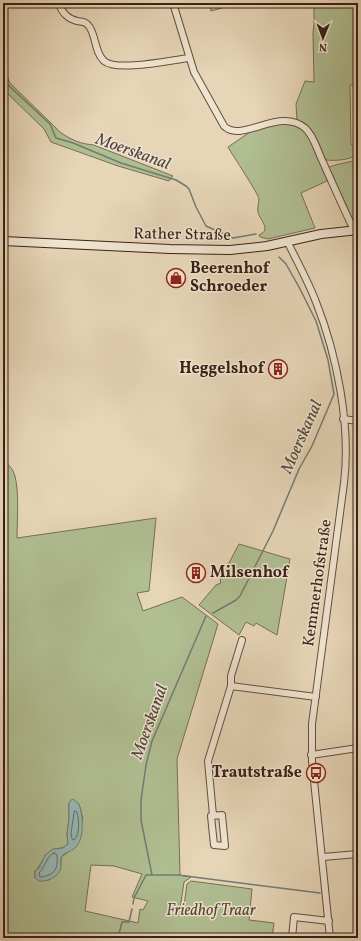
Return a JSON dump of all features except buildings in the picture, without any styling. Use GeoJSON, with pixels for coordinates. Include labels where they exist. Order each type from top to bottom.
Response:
{"type":"FeatureCollection","features":[{"type":"Feature","properties":{"kind":"street"},"geometry":{"type":"LineString","coordinates":[[59,3],[63,13],[77,21],[84,21],[89,25],[100,54],[105,61],[110,64],[123,66],[189,58]]}},
{"type":"Feature","properties":{"kind":"street"},"geometry":{"type":"LineString","coordinates":[[172,3],[196,78],[226,128],[233,131],[240,131],[268,123],[285,121],[300,125],[307,130],[357,232]]}},
{"type":"Feature","properties":{"kind":"street","name":"Rather Straße"},"geometry":{"type":"LineString","coordinates":[[3,241],[213,251],[247,249],[321,234],[357,232]]}},
{"type":"Feature","properties":{"kind":"street","name":"Kemmerhofstraße"},"geometry":{"type":"LineString","coordinates":[[287,241],[316,302],[336,367],[342,400],[346,455],[346,470],[312,724],[311,754],[318,826],[323,857],[330,938]]}},
{"type":"Feature","properties":{"kind":"street"},"geometry":{"type":"LineString","coordinates":[[343,419],[358,421]]}},
{"type":"Feature","properties":{"kind":"street"},"geometry":{"type":"LineString","coordinates":[[214,815],[222,815],[225,846],[214,845],[211,816],[214,815],[208,762],[231,686],[231,676],[242,640]]}},
{"type":"Feature","properties":{"kind":"street"},"geometry":{"type":"LineString","coordinates":[[231,686],[316,697]]}},
{"type":"Feature","properties":{"kind":"street"},"geometry":{"type":"LineString","coordinates":[[311,754],[358,748]]}},
{"type":"Feature","properties":{"kind":"street"},"geometry":{"type":"LineString","coordinates":[[323,857],[358,854]]}},
{"type":"Feature","properties":{"kind":"street"},"geometry":{"type":"LineString","coordinates":[[292,938],[294,917],[329,921]]}},
{"type":"Feature","properties":{"kind":"green space"},"geometry":{"type":"Polygon","coordinates":[[[209,3],[240,3],[211,11],[209,3]]]}},
{"type":"Feature","properties":{"kind":"green space"},"geometry":{"type":"Polygon","coordinates":[[[314,3],[358,3],[358,85],[350,85],[351,145],[358,147],[358,155],[346,159],[326,160],[312,131],[303,123],[297,121],[296,104],[305,81],[314,82],[314,3]]]}},
{"type":"Feature","properties":{"kind":"green space"},"geometry":{"type":"Polygon","coordinates":[[[3,57],[7,77],[10,83],[60,132],[76,141],[94,145],[173,176],[169,181],[118,166],[51,142],[44,129],[3,89],[3,57]]]}},
{"type":"Feature","properties":{"kind":"green space"},"geometry":{"type":"Polygon","coordinates":[[[279,123],[298,127],[307,134],[318,154],[329,180],[301,193],[315,228],[268,239],[260,237],[259,235],[263,233],[265,227],[258,212],[258,195],[228,147],[250,131],[279,123]]]}},
{"type":"Feature","properties":{"kind":"green space"},"geometry":{"type":"Polygon","coordinates":[[[358,159],[358,227],[354,225],[328,168],[358,159]]]}},
{"type":"Feature","properties":{"kind":"green space","name":"Friedhof Traar"},"geometry":{"type":"Polygon","coordinates":[[[3,459],[13,471],[17,485],[17,538],[156,518],[149,591],[137,593],[143,611],[182,597],[218,624],[177,759],[180,875],[191,877],[184,882],[180,909],[183,913],[187,884],[191,881],[252,889],[249,920],[274,923],[272,938],[3,938],[3,459]],[[69,803],[67,834],[68,844],[64,847],[53,850],[48,854],[35,871],[35,878],[49,880],[60,870],[61,857],[67,853],[83,819],[79,804],[69,803]],[[91,865],[85,911],[138,923],[140,909],[143,910],[148,901],[132,897],[142,874],[114,866],[91,865]]]}},
{"type":"Feature","properties":{"kind":"green space"},"geometry":{"type":"Polygon","coordinates":[[[239,544],[290,559],[277,635],[256,623],[254,626],[246,622],[239,635],[199,605],[216,585],[221,583],[220,580],[239,544]]]}},
{"type":"Feature","properties":{"kind":"water"},"geometry":{"type":"Polygon","coordinates":[[[73,799],[79,804],[81,814],[82,833],[78,844],[75,848],[62,856],[61,868],[58,874],[49,880],[39,881],[35,878],[35,871],[39,868],[45,855],[53,849],[63,848],[68,844],[67,834],[69,803],[73,799]]]}},
{"type":"Feature","properties":{"kind":"waterway","name":"Moerskanal"},"geometry":{"type":"LineString","coordinates":[[3,76],[5,82],[50,124],[56,138],[73,143],[121,163],[176,180],[189,189],[206,226],[233,238],[256,234]]}},
{"type":"Feature","properties":{"kind":"waterway","name":"Moerskanal"},"geometry":{"type":"LineString","coordinates":[[213,613],[236,600],[240,596],[273,531],[299,469],[312,446],[334,394],[328,360],[316,321],[286,264],[279,257]]}},
{"type":"Feature","properties":{"kind":"waterway","name":"Moerskanal"},"geometry":{"type":"LineString","coordinates":[[133,904],[134,898],[146,875],[152,875],[141,820],[141,800],[146,765],[152,741],[206,616]]}},
{"type":"Feature","properties":{"kind":"waterway"},"geometry":{"type":"LineString","coordinates":[[152,875],[178,875],[320,893]]}},
{"type":"Feature","properties":{"kind":"waterway","name":"Moerskanal"},"geometry":{"type":"LineString","coordinates":[[118,938],[122,922],[129,922],[132,909]]}},
{"type":"Feature","properties":{"kind":"place","name":"Beerenhof Schroeder"},"geometry":{"type":"Point","coordinates":[176,278]}},
{"type":"Feature","properties":{"kind":"place","name":"Heggelshof"},"geometry":{"type":"Point","coordinates":[278,369]}},
{"type":"Feature","properties":{"kind":"place","name":"Milsenhof"},"geometry":{"type":"Point","coordinates":[196,573]}},
{"type":"Feature","properties":{"kind":"place","name":"Trautstraße"},"geometry":{"type":"Point","coordinates":[316,773]}}]}
